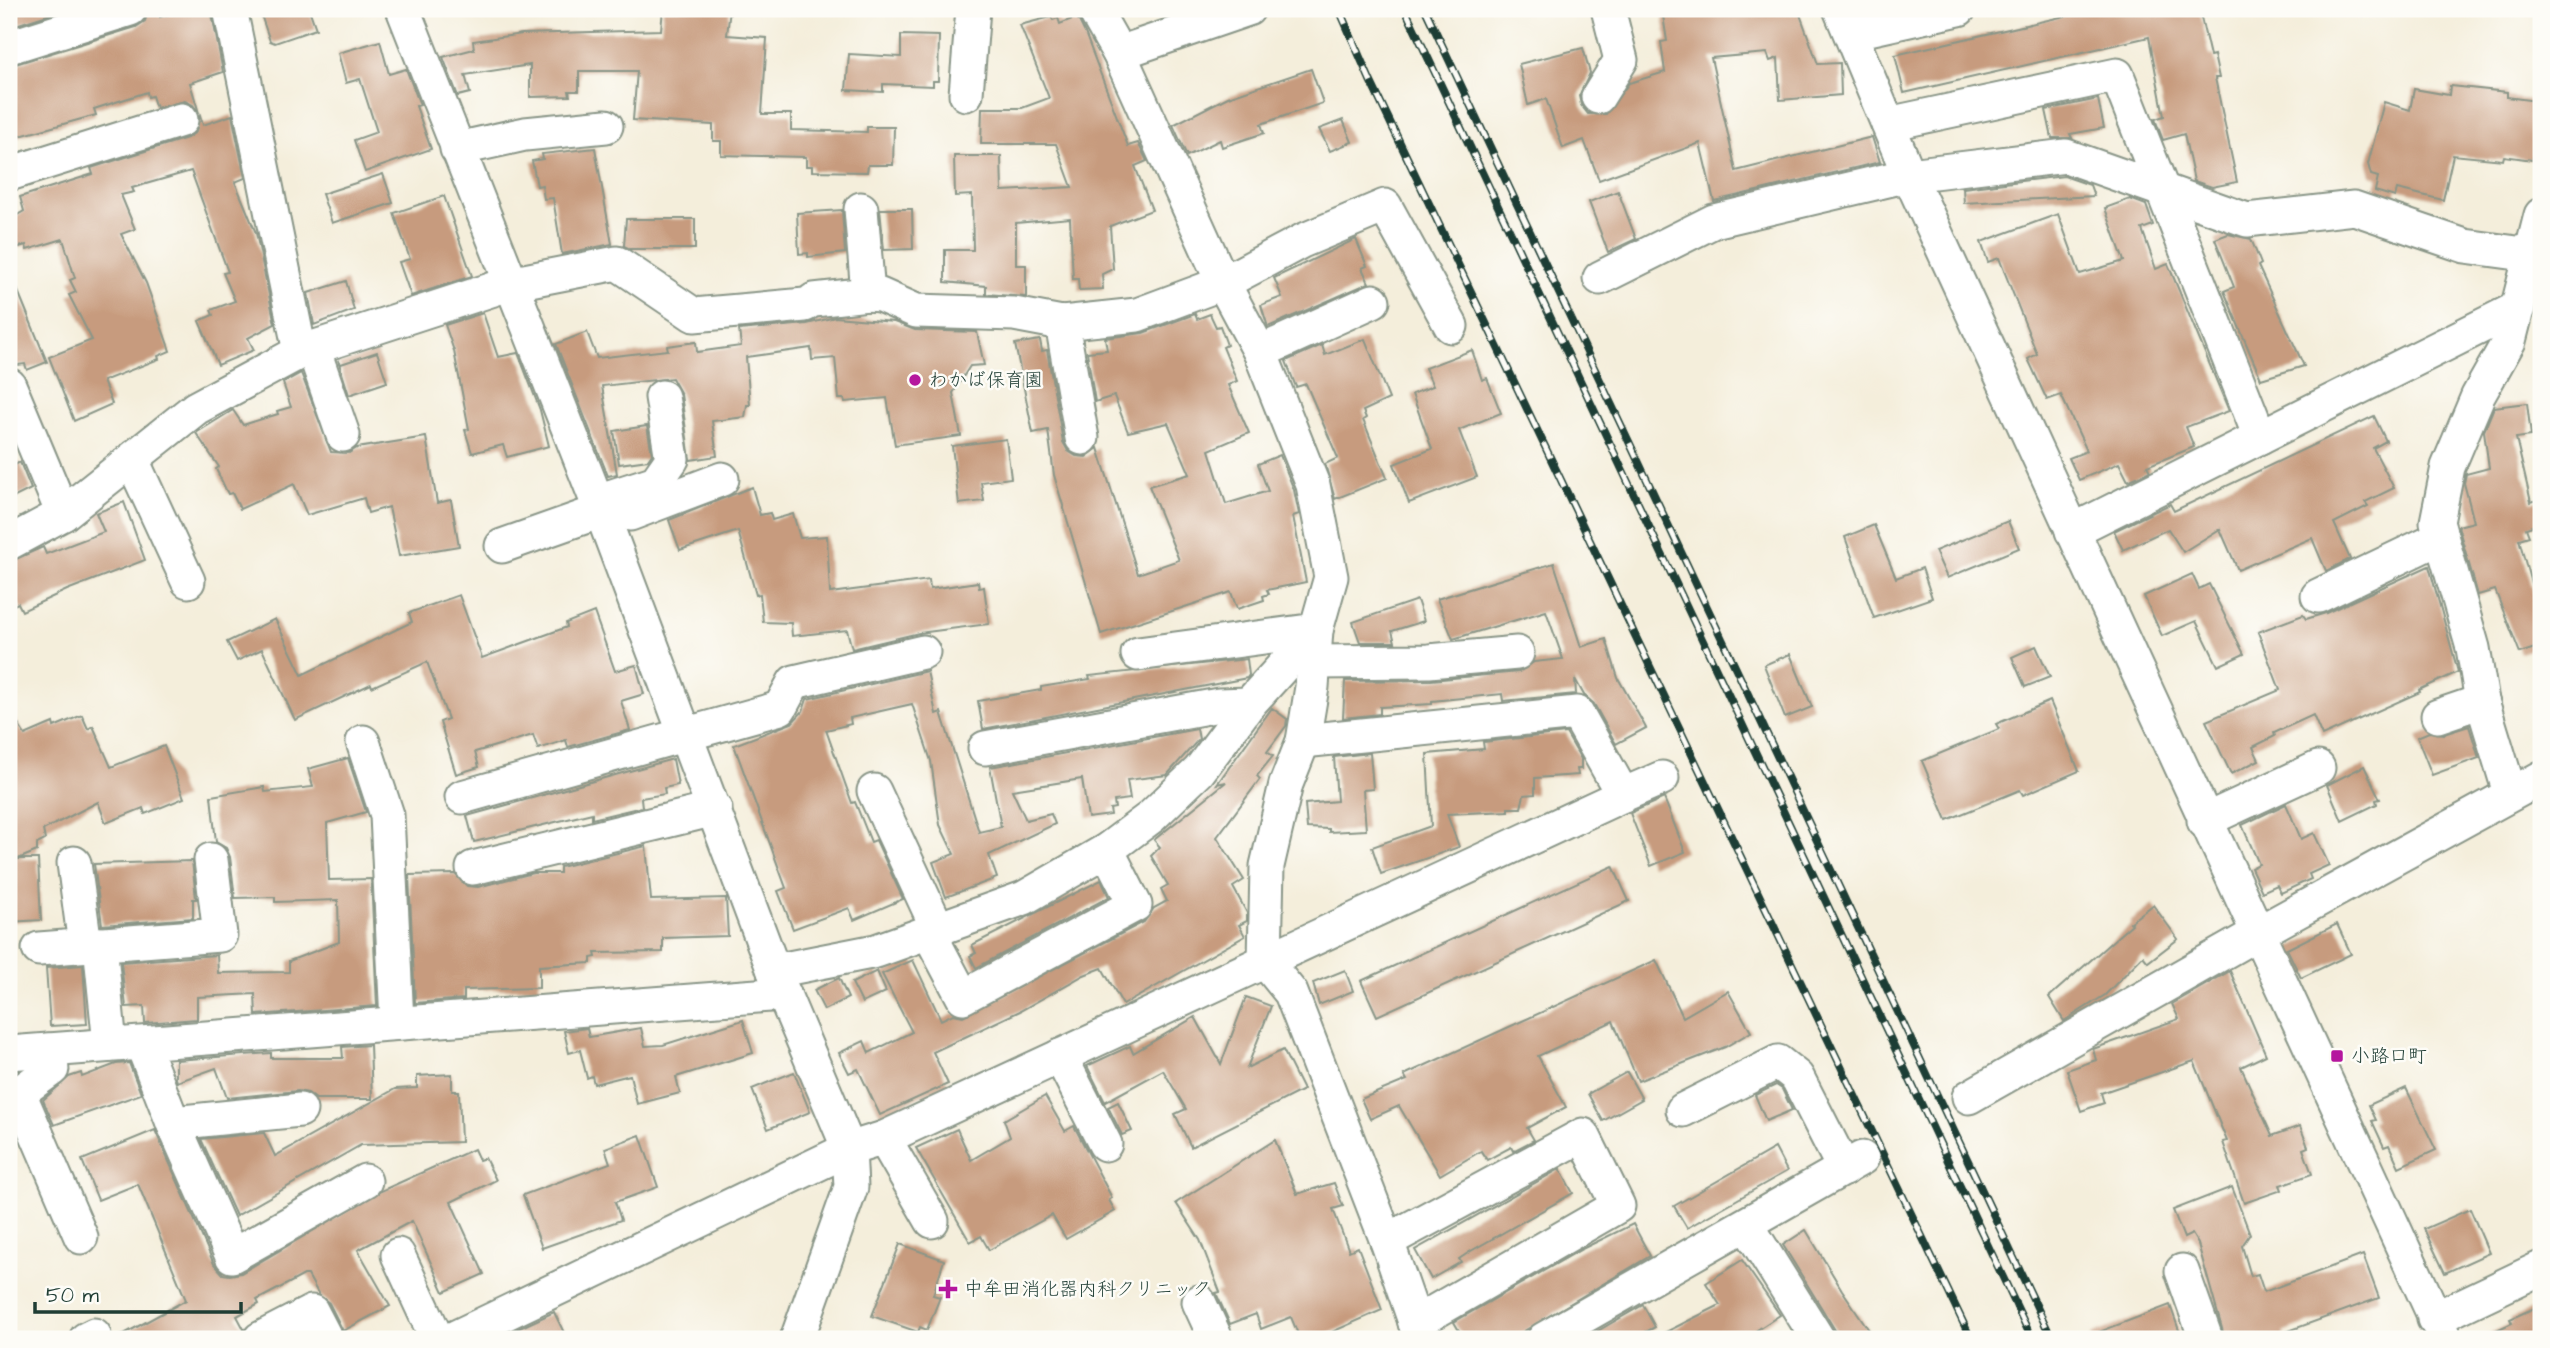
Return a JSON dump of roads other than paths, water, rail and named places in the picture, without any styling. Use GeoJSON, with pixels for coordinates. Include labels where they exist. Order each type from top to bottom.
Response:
{"type":"FeatureCollection","features":[{"type":"Feature","properties":{"kind":"street"},"geometry":{"type":"LineString","coordinates":[[9,47],[130,9]]}},
{"type":"Feature","properties":{"kind":"street"},"geometry":{"type":"LineString","coordinates":[[230,9],[306,350],[343,435]]}},
{"type":"Feature","properties":{"kind":"street"},"geometry":{"type":"LineString","coordinates":[[403,9],[601,512],[779,983],[849,1149],[850,1187],[797,1339]]}},
{"type":"Feature","properties":{"kind":"street"},"geometry":{"type":"LineString","coordinates":[[966,94],[973,9]]}},
{"type":"Feature","properties":{"kind":"street"},"geometry":{"type":"LineString","coordinates":[[1094,9],[1119,53],[1223,283],[1260,352],[1313,485],[1331,577],[1315,646],[1303,741],[1286,784],[1267,866],[1265,961],[1291,993],[1387,1241],[1418,1331],[1618,1206],[1583,1135],[1387,1241]]}},
{"type":"Feature","properties":{"kind":"street"},"geometry":{"type":"LineString","coordinates":[[1119,53],[1248,9]]}},
{"type":"Feature","properties":{"kind":"street"},"geometry":{"type":"LineString","coordinates":[[1598,97],[1621,60],[1608,9]]}},
{"type":"Feature","properties":{"kind":"street"},"geometry":{"type":"LineString","coordinates":[[1959,9],[1845,21],[1909,175],[2439,1329],[2541,1268]]}},
{"type":"Feature","properties":{"kind":"street"},"geometry":{"type":"LineString","coordinates":[[1888,124],[2117,75],[2260,437]]}},
{"type":"Feature","properties":{"kind":"street"},"geometry":{"type":"LineString","coordinates":[[9,174],[181,120]]}},
{"type":"Feature","properties":{"kind":"street"},"geometry":{"type":"LineString","coordinates":[[457,149],[525,134],[606,126]]}},
{"type":"Feature","properties":{"kind":"street"},"geometry":{"type":"LineString","coordinates":[[1600,278],[1714,221],[1909,175],[2066,156],[2247,220],[2354,208],[2465,246],[2532,255]]}},
{"type":"Feature","properties":{"kind":"street"},"geometry":{"type":"LineString","coordinates":[[9,543],[63,514],[196,408],[306,350],[509,284],[617,263],[694,315],[868,294],[880,295],[916,311],[1014,314],[1062,323],[1138,315],[1223,283],[1302,242],[1385,206],[1451,326]]}},
{"type":"Feature","properties":{"kind":"street"},"geometry":{"type":"LineString","coordinates":[[861,209],[868,294]]}},
{"type":"Feature","properties":{"kind":"street"},"geometry":{"type":"LineString","coordinates":[[2510,793],[2482,701],[2473,648],[2437,522],[2448,467],[2478,396],[2508,341],[2541,215]]}},
{"type":"Feature","properties":{"kind":"street"},"geometry":{"type":"LineString","coordinates":[[1260,352],[1373,301]]}},
{"type":"Feature","properties":{"kind":"street"},"geometry":{"type":"LineString","coordinates":[[2072,530],[2518,308]]}},
{"type":"Feature","properties":{"kind":"street"},"geometry":{"type":"LineString","coordinates":[[1062,323],[1082,438]]}},
{"type":"Feature","properties":{"kind":"street"},"geometry":{"type":"LineString","coordinates":[[9,385],[63,514]]}},
{"type":"Feature","properties":{"kind":"street"},"geometry":{"type":"LineString","coordinates":[[601,512],[656,482],[672,459],[662,397]]}},
{"type":"Feature","properties":{"kind":"street"},"geometry":{"type":"LineString","coordinates":[[132,460],[188,581]]}},
{"type":"Feature","properties":{"kind":"street"},"geometry":{"type":"LineString","coordinates":[[502,546],[601,512],[722,479]]}},
{"type":"Feature","properties":{"kind":"street"},"geometry":{"type":"LineString","coordinates":[[2318,596],[2441,537]]}},
{"type":"Feature","properties":{"kind":"street"},"geometry":{"type":"LineString","coordinates":[[9,1053],[397,1022],[779,983],[1024,898],[1107,850],[1151,817],[1199,771],[1249,704],[1315,646]]}},
{"type":"Feature","properties":{"kind":"street"},"geometry":{"type":"LineString","coordinates":[[1138,654],[1315,646],[1429,661],[1517,653]]}},
{"type":"Feature","properties":{"kind":"street"},"geometry":{"type":"LineString","coordinates":[[462,797],[780,708],[794,682],[923,652]]}},
{"type":"Feature","properties":{"kind":"street"},"geometry":{"type":"LineString","coordinates":[[2438,716],[2482,701]]}},
{"type":"Feature","properties":{"kind":"street"},"geometry":{"type":"LineString","coordinates":[[985,748],[1219,705],[1249,704]]}},
{"type":"Feature","properties":{"kind":"street"},"geometry":{"type":"LineString","coordinates":[[1303,741],[1577,713],[1623,795]]}},
{"type":"Feature","properties":{"kind":"street"},"geometry":{"type":"LineString","coordinates":[[363,742],[387,815],[397,1022]]}},
{"type":"Feature","properties":{"kind":"street"},"geometry":{"type":"LineString","coordinates":[[2204,821],[2318,768]]}},
{"type":"Feature","properties":{"kind":"street"},"geometry":{"type":"LineString","coordinates":[[452,1339],[508,1328],[849,1149],[884,1138],[1662,778]]}},
{"type":"Feature","properties":{"kind":"street"},"geometry":{"type":"LineString","coordinates":[[1969,1097],[2256,934],[2541,778]]}},
{"type":"Feature","properties":{"kind":"street"},"geometry":{"type":"LineString","coordinates":[[874,791],[937,928],[936,946],[963,997],[1135,905],[1107,850]]}},
{"type":"Feature","properties":{"kind":"street"},"geometry":{"type":"LineString","coordinates":[[473,868],[715,810]]}},
{"type":"Feature","properties":{"kind":"street"},"geometry":{"type":"LineString","coordinates":[[39,949],[230,934],[211,860]]}},
{"type":"Feature","properties":{"kind":"street"},"geometry":{"type":"LineString","coordinates":[[74,863],[93,945],[126,1045],[173,1123],[232,1256],[365,1181]]}},
{"type":"Feature","properties":{"kind":"street"},"geometry":{"type":"LineString","coordinates":[[48,1050],[52,1069],[19,1093],[81,1237]]}},
{"type":"Feature","properties":{"kind":"street"},"geometry":{"type":"LineString","coordinates":[[1060,1056],[1105,1144]]}},
{"type":"Feature","properties":{"kind":"street"},"geometry":{"type":"LineString","coordinates":[[1544,1339],[1853,1163],[1797,1077],[1778,1062],[1683,1110]]}},
{"type":"Feature","properties":{"kind":"street"},"geometry":{"type":"LineString","coordinates":[[173,1123],[300,1110]]}},
{"type":"Feature","properties":{"kind":"street"},"geometry":{"type":"LineString","coordinates":[[884,1138],[932,1221]]}},
{"type":"Feature","properties":{"kind":"street"},"geometry":{"type":"LineString","coordinates":[[1747,1225],[1818,1339]]}},
{"type":"Feature","properties":{"kind":"street"},"geometry":{"type":"LineString","coordinates":[[398,1255],[437,1339]]}},
{"type":"Feature","properties":{"kind":"street"},"geometry":{"type":"LineString","coordinates":[[2182,1270],[2206,1339]]}},
{"type":"Feature","properties":{"kind":"street"},"geometry":{"type":"LineString","coordinates":[[1199,1302],[1216,1339]]}},
{"type":"Feature","properties":{"kind":"street"},"geometry":{"type":"LineString","coordinates":[[260,1339],[312,1312],[326,1339]]}},
{"type":"Feature","properties":{"kind":"railway"},"geometry":{"type":"LineString","coordinates":[[1339,9],[1370,80],[1971,1339]]}},
{"type":"Feature","properties":{"kind":"railway"},"geometry":{"type":"LineString","coordinates":[[1405,9],[2032,1339]]}},
{"type":"Feature","properties":{"kind":"railway"},"geometry":{"type":"LineString","coordinates":[[1425,9],[2052,1339]]}},
{"type":"Feature","properties":{"kind":"place","name":"わかば保育園"},"geometry":{"type":"Point","coordinates":[915,380]}},
{"type":"Feature","properties":{"kind":"place","name":"小路口町"},"geometry":{"type":"Point","coordinates":[2337,1056]}},
{"type":"Feature","properties":{"kind":"place","name":"中牟田消化器内科クリニック"},"geometry":{"type":"Point","coordinates":[948,1289]}}]}
